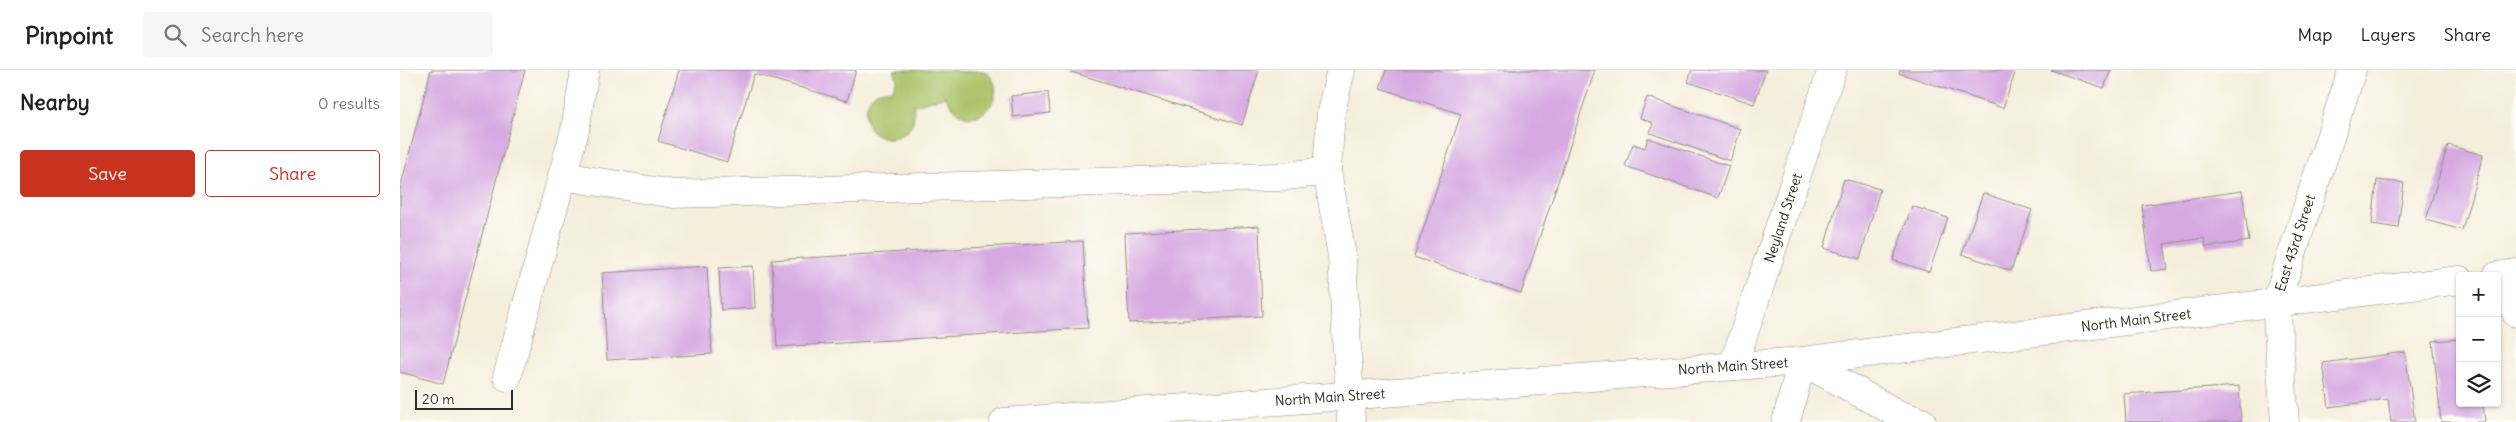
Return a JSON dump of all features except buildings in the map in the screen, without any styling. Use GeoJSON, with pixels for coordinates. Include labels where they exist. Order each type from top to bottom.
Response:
{"type":"FeatureCollection","features":[{"type":"Feature","properties":{"kind":"main road"},"geometry":{"type":"LineString","coordinates":[[507,377],[575,130],[585,70]]}},
{"type":"Feature","properties":{"kind":"main road"},"geometry":{"type":"LineString","coordinates":[[1341,70],[1331,112],[1327,171],[1342,256],[1350,409]]}},
{"type":"Feature","properties":{"kind":"main road","name":"Neyland Street"},"geometry":{"type":"LineString","coordinates":[[1734,366],[1832,70]]}},
{"type":"Feature","properties":{"kind":"main road","name":"East 43rd Street"},"geometry":{"type":"LineString","coordinates":[[2285,422],[2276,303],[2352,70]]}},
{"type":"Feature","properties":{"kind":"main road"},"geometry":{"type":"LineString","coordinates":[[562,176],[674,194],[1278,177],[1327,171]]}},
{"type":"Feature","properties":{"kind":"main road"},"geometry":{"type":"LineString","coordinates":[[2508,274],[2516,312]]}},
{"type":"Feature","properties":{"kind":"main road","name":"North Main Street"},"geometry":{"type":"LineString","coordinates":[[1004,422],[1350,409],[1734,366],[1802,361],[2456,280]]}},
{"type":"Feature","properties":{"kind":"main road"},"geometry":{"type":"LineString","coordinates":[[1786,422],[1802,361],[1898,414],[1922,422]]}},
{"type":"Feature","properties":{"kind":"green space"},"geometry":{"type":"Polygon","coordinates":[[[894,70],[984,71],[993,80],[995,91],[993,101],[986,110],[977,116],[967,116],[956,110],[946,96],[914,105],[914,119],[911,127],[897,137],[885,138],[870,129],[867,124],[866,112],[872,96],[883,90],[893,89],[897,79],[894,70]]]}}]}
